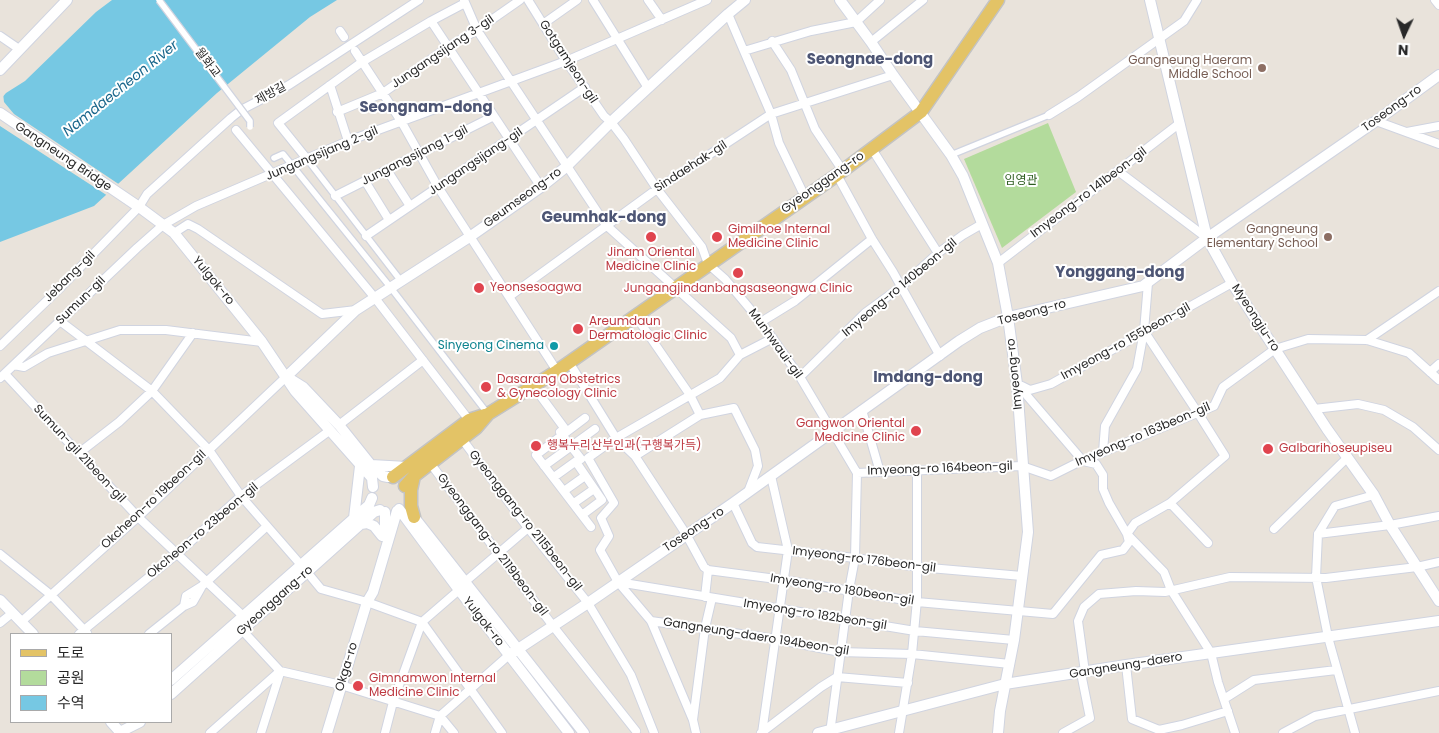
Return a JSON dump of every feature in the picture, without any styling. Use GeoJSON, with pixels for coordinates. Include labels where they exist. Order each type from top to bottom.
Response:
{"type":"FeatureCollection","features":[{"type":"Feature","properties":{"kind":"main road","name":"Gyeonggang-ro"},"geometry":{"type":"LineString","coordinates":[[404,486],[411,471],[469,420],[488,414],[534,387],[840,173],[921,112],[998,0]]}},
{"type":"Feature","properties":{"kind":"main road","name":"Gyeonggang-ro"},"geometry":{"type":"LineString","coordinates":[[390,477],[430,463],[476,428],[488,414]]}},
{"type":"Feature","properties":{"kind":"main road"},"geometry":{"type":"LineString","coordinates":[[411,471],[411,506],[414,522]]}},
{"type":"Feature","properties":{"kind":"street"},"geometry":{"type":"LineString","coordinates":[[0,70],[67,0]]}},
{"type":"Feature","properties":{"kind":"street","name":"월화교"},"geometry":{"type":"LineString","coordinates":[[159,0],[250,121],[250,127]]}},
{"type":"Feature","properties":{"kind":"street","name":"제방길"},"geometry":{"type":"LineString","coordinates":[[139,207],[147,194],[241,110],[289,84],[419,0]]}},
{"type":"Feature","properties":{"kind":"street","name":"Jungangsijang 3-gil"},"geometry":{"type":"LineString","coordinates":[[337,112],[383,93],[448,47],[477,30],[520,0]]}},
{"type":"Feature","properties":{"kind":"street","name":"Gotgamjeon-gil"},"geometry":{"type":"LineString","coordinates":[[528,0],[566,61],[604,116],[611,122],[657,189],[702,247],[708,264]]}},
{"type":"Feature","properties":{"kind":"street"},"geometry":{"type":"LineString","coordinates":[[543,24],[577,0]]}},
{"type":"Feature","properties":{"kind":"street"},"geometry":{"type":"LineString","coordinates":[[593,0],[648,88]]}},
{"type":"Feature","properties":{"kind":"street"},"geometry":{"type":"LineString","coordinates":[[648,0],[662,20]]}},
{"type":"Feature","properties":{"kind":"street"},"geometry":{"type":"LineString","coordinates":[[685,0],[689,8]]}},
{"type":"Feature","properties":{"kind":"street","name":"Jungangsijang 2-gil"},"geometry":{"type":"LineString","coordinates":[[163,225],[196,206],[348,141],[566,61],[707,0]]}},
{"type":"Feature","properties":{"kind":"street","name":"Geumseong-ro"},"geometry":{"type":"LineString","coordinates":[[286,377],[356,310],[471,236],[566,167],[611,122],[745,0]]}},
{"type":"Feature","properties":{"kind":"street","name":"Imyeong-ro"},"geometry":{"type":"LineString","coordinates":[[840,0],[951,155],[963,176],[998,263],[1008,317],[1017,384],[1028,532],[1014,640],[998,733]]}},
{"type":"Feature","properties":{"kind":"street"},"geometry":{"type":"LineString","coordinates":[[744,51],[811,31],[856,22],[880,0]]}},
{"type":"Feature","properties":{"kind":"street"},"geometry":{"type":"LineString","coordinates":[[871,42],[923,0]]}},
{"type":"Feature","properties":{"kind":"street","name":"Myeongju-ro"},"geometry":{"type":"LineString","coordinates":[[1150,0],[1207,238],[1232,283],[1314,409],[1374,495],[1390,525],[1439,601]]}},
{"type":"Feature","properties":{"kind":"street"},"geometry":{"type":"LineString","coordinates":[[951,155],[1049,115],[1184,21],[1197,0]]}},
{"type":"Feature","properties":{"kind":"street"},"geometry":{"type":"LineString","coordinates":[[1434,0],[1439,5]]}},
{"type":"Feature","properties":{"kind":"street"},"geometry":{"type":"LineString","coordinates":[[401,281],[278,123],[362,62],[465,2],[477,30],[606,225],[731,338],[740,355]]}},
{"type":"Feature","properties":{"kind":"street"},"geometry":{"type":"LineString","coordinates":[[728,14],[772,114],[779,143],[805,196]]}},
{"type":"Feature","properties":{"kind":"street"},"geometry":{"type":"LineString","coordinates":[[431,21],[541,187]]}},
{"type":"Feature","properties":{"kind":"street"},"geometry":{"type":"LineString","coordinates":[[0,36],[19,49]]}},
{"type":"Feature","properties":{"kind":"street"},"geometry":{"type":"LineString","coordinates":[[772,42],[790,70],[815,129],[840,173],[872,239],[902,286],[940,356]]}},
{"type":"Feature","properties":{"kind":"street"},"geometry":{"type":"LineString","coordinates":[[355,51],[401,121],[438,187],[557,371]]}},
{"type":"Feature","properties":{"kind":"street","name":"Sindaehak-gil"},"geometry":{"type":"LineString","coordinates":[[510,296],[657,189],[772,114],[893,75]]}},
{"type":"Feature","properties":{"kind":"street","name":"Toseong-ro"},"geometry":{"type":"LineString","coordinates":[[509,655],[733,503],[959,341],[980,328],[1008,317],[1143,286],[1207,238],[1439,75]]}},
{"type":"Feature","properties":{"kind":"street"},"geometry":{"type":"LineString","coordinates":[[330,85],[337,112],[348,141]]}},
{"type":"Feature","properties":{"kind":"street","name":"Jungangsijang-gil"},"geometry":{"type":"LineString","coordinates":[[366,236],[585,87]]}},
{"type":"Feature","properties":{"kind":"street"},"geometry":{"type":"LineString","coordinates":[[0,105],[2,116]]}},
{"type":"Feature","properties":{"kind":"street","name":"Gangneung Bridge"},"geometry":{"type":"LineString","coordinates":[[2,116],[125,200]]}},
{"type":"Feature","properties":{"kind":"street","name":"Jungangsijang 1-gil"},"geometry":{"type":"LineString","coordinates":[[335,196],[494,116]]}},
{"type":"Feature","properties":{"kind":"street"},"geometry":{"type":"LineString","coordinates":[[1376,121],[1439,144]]}},
{"type":"Feature","properties":{"kind":"street","name":"Imyeong-ro 141beon-gil"},"geometry":{"type":"LineString","coordinates":[[998,263],[1180,123]]}},
{"type":"Feature","properties":{"kind":"street"},"geometry":{"type":"LineString","coordinates":[[1405,132],[1439,126]]}},
{"type":"Feature","properties":{"kind":"street"},"geometry":{"type":"LineString","coordinates":[[236,130],[375,298],[469,420]]}},
{"type":"Feature","properties":{"kind":"street"},"geometry":{"type":"LineString","coordinates":[[872,149],[938,253]]}},
{"type":"Feature","properties":{"kind":"street"},"geometry":{"type":"LineString","coordinates":[[274,158],[283,154],[391,288],[488,414]]}},
{"type":"Feature","properties":{"kind":"street"},"geometry":{"type":"LineString","coordinates":[[387,170],[410,206]]}},
{"type":"Feature","properties":{"kind":"street"},"geometry":{"type":"LineString","coordinates":[[1118,171],[1207,238]]}},
{"type":"Feature","properties":{"kind":"street"},"geometry":{"type":"LineString","coordinates":[[365,182],[389,220]]}},
{"type":"Feature","properties":{"kind":"street","name":"Yulgok-ro"},"geometry":{"type":"LineString","coordinates":[[125,200],[139,207],[174,233],[262,342],[295,392],[372,478],[373,487]]}},
{"type":"Feature","properties":{"kind":"street","name":"Jebang-gil"},"geometry":{"type":"LineString","coordinates":[[0,346],[139,207]]}},
{"type":"Feature","properties":{"kind":"street"},"geometry":{"type":"LineString","coordinates":[[174,233],[188,224],[198,229],[322,314],[356,310]]}},
{"type":"Feature","properties":{"kind":"street","name":"Imyeong-ro 140beon-gil"},"geometry":{"type":"LineString","coordinates":[[800,377],[865,314],[902,286],[938,253],[982,224]]}},
{"type":"Feature","properties":{"kind":"street","name":"Sumun-gil"},"geometry":{"type":"LineString","coordinates":[[2,376],[163,225]]}},
{"type":"Feature","properties":{"kind":"street"},"geometry":{"type":"LineString","coordinates":[[761,322],[795,300],[872,239]]}},
{"type":"Feature","properties":{"kind":"street","name":"Munhwaui-gil"},"geometry":{"type":"LineString","coordinates":[[708,264],[725,279],[761,322],[800,377],[857,473]]}},
{"type":"Feature","properties":{"kind":"street"},"geometry":{"type":"LineString","coordinates":[[1103,452],[1106,426],[1137,370],[1144,331],[1148,283]]}},
{"type":"Feature","properties":{"kind":"street","name":"Imyeong-ro 155beon-gil"},"geometry":{"type":"LineString","coordinates":[[1017,384],[1030,390],[1051,384],[1232,283]]}},
{"type":"Feature","properties":{"kind":"street"},"geometry":{"type":"LineString","coordinates":[[1367,340],[1439,291]]}},
{"type":"Feature","properties":{"kind":"street"},"geometry":{"type":"LineString","coordinates":[[635,315],[690,395],[700,415]]}},
{"type":"Feature","properties":{"kind":"street"},"geometry":{"type":"LineString","coordinates":[[60,321],[152,391],[209,450],[240,496],[321,590],[367,602],[422,622],[502,733]]}},
{"type":"Feature","properties":{"kind":"street"},"geometry":{"type":"LineString","coordinates":[[14,365],[24,367],[48,353],[120,330],[166,330],[262,342]]}},
{"type":"Feature","properties":{"kind":"street"},"geometry":{"type":"LineString","coordinates":[[1127,534],[1135,523],[1170,503],[1225,456],[1144,331]]}},
{"type":"Feature","properties":{"kind":"street"},"geometry":{"type":"LineString","coordinates":[[79,453],[119,422],[152,391],[193,333]]}},
{"type":"Feature","properties":{"kind":"street"},"geometry":{"type":"LineString","coordinates":[[696,733],[693,720],[651,621],[618,582],[600,550],[609,536],[601,518],[614,503],[588,458],[616,438],[720,378],[740,355],[772,338]]}},
{"type":"Feature","properties":{"kind":"street","name":"Imyeong-ro 163beon-gil"},"geometry":{"type":"LineString","coordinates":[[1022,466],[1052,476],[1103,452],[1214,406],[1223,387],[1275,349],[1308,339],[1367,340],[1409,353],[1439,380]]}},
{"type":"Feature","properties":{"kind":"street"},"geometry":{"type":"LineString","coordinates":[[339,425],[423,360]]}},
{"type":"Feature","properties":{"kind":"street"},"geometry":{"type":"LineString","coordinates":[[569,362],[616,438],[635,456],[686,534],[704,567],[708,570],[708,598],[693,720]]}},
{"type":"Feature","properties":{"kind":"street"},"geometry":{"type":"LineString","coordinates":[[1430,372],[1439,364]]}},
{"type":"Feature","properties":{"kind":"street","name":"Sumun-gil 21beon-gil"},"geometry":{"type":"LineString","coordinates":[[2,376],[79,453],[204,584],[243,616]]}},
{"type":"Feature","properties":{"kind":"street","name":"Yulgok-ro"},"geometry":{"type":"LineString","coordinates":[[286,377],[303,387],[339,425],[371,465],[383,476],[390,477]]}},
{"type":"Feature","properties":{"kind":"street","name":"Okcheon-ro 19beon-gil"},"geometry":{"type":"LineString","coordinates":[[20,622],[138,517],[286,377]]}},
{"type":"Feature","properties":{"kind":"street"},"geometry":{"type":"LineString","coordinates":[[1017,384],[1083,461],[1096,464],[1103,475],[1103,489],[1109,503],[1127,534],[1164,572],[1171,590],[1211,653],[1218,682],[1236,733]]}},
{"type":"Feature","properties":{"kind":"street"},"geometry":{"type":"LineString","coordinates":[[534,387],[565,429],[560,432],[580,458]]}},
{"type":"Feature","properties":{"kind":"street"},"geometry":{"type":"LineString","coordinates":[[1314,409],[1358,404],[1384,410],[1413,427],[1439,450]]}},
{"type":"Feature","properties":{"kind":"street"},"geometry":{"type":"LineString","coordinates":[[635,456],[700,415],[734,408],[756,450],[758,466],[748,492]]}},
{"type":"Feature","properties":{"kind":"street"},"geometry":{"type":"LineString","coordinates":[[862,410],[880,472]]}},
{"type":"Feature","properties":{"kind":"street"},"geometry":{"type":"LineString","coordinates":[[585,418],[536,455],[591,527]]}},
{"type":"Feature","properties":{"kind":"street"},"geometry":{"type":"LineString","coordinates":[[544,466],[595,430]]}},
{"type":"Feature","properties":{"kind":"street","name":"Okcheon-ro 23beon-gil"},"geometry":{"type":"LineString","coordinates":[[84,633],[177,554],[240,496],[329,431]]}},
{"type":"Feature","properties":{"kind":"street","name":"Gyeonggang-ro 2115beon-gil"},"geometry":{"type":"LineString","coordinates":[[462,439],[528,528],[588,603],[631,675],[654,733]]}},
{"type":"Feature","properties":{"kind":"street"},"geometry":{"type":"LineString","coordinates":[[554,477],[603,441]]}},
{"type":"Feature","properties":{"kind":"street"},"geometry":{"type":"LineString","coordinates":[[580,458],[576,462],[602,500],[582,515]]}},
{"type":"Feature","properties":{"kind":"street"},"geometry":{"type":"LineString","coordinates":[[1274,529],[1348,458]]}},
{"type":"Feature","properties":{"kind":"street","name":"Gyeonggang-ro 2119beon-gil"},"geometry":{"type":"LineString","coordinates":[[430,463],[635,732]]}},
{"type":"Feature","properties":{"kind":"street"},"geometry":{"type":"LineString","coordinates":[[371,465],[402,468],[411,471]]}},
{"type":"Feature","properties":{"kind":"street"},"geometry":{"type":"LineString","coordinates":[[360,466],[358,521],[374,526],[386,535],[414,522]]}},
{"type":"Feature","properties":{"kind":"street","name":"Imyeong-ro 164beon-gil"},"geometry":{"type":"LineString","coordinates":[[857,473],[1022,466]]}},
{"type":"Feature","properties":{"kind":"street"},"geometry":{"type":"LineString","coordinates":[[899,733],[915,632],[918,567],[917,471]]}},
{"type":"Feature","properties":{"kind":"street"},"geometry":{"type":"LineString","coordinates":[[830,731],[846,619],[848,590],[855,558],[857,473]]}},
{"type":"Feature","properties":{"kind":"street"},"geometry":{"type":"LineString","coordinates":[[564,491],[586,476]]}},
{"type":"Feature","properties":{"kind":"street"},"geometry":{"type":"LineString","coordinates":[[762,733],[788,550],[771,476]]}},
{"type":"Feature","properties":{"kind":"street"},"geometry":{"type":"LineString","coordinates":[[400,508],[407,497],[404,486],[398,479],[390,477],[379,480],[373,487],[373,503],[382,511],[407,508],[414,522],[466,581],[584,733]]}},
{"type":"Feature","properties":{"kind":"street"},"geometry":{"type":"LineString","coordinates":[[574,504],[594,489]]}},
{"type":"Feature","properties":{"kind":"street"},"geometry":{"type":"LineString","coordinates":[[1355,733],[1336,670],[1316,577],[1318,534],[1335,506],[1374,495]]}},
{"type":"Feature","properties":{"kind":"street","name":"Gyeonggang-ro"},"geometry":{"type":"LineString","coordinates":[[358,521],[372,498]]}},
{"type":"Feature","properties":{"kind":"street","name":"Imyeong-ro 176beon-gil"},"geometry":{"type":"LineString","coordinates":[[733,503],[752,543],[758,547],[918,567],[1022,576]]}},
{"type":"Feature","properties":{"kind":"street"},"geometry":{"type":"LineString","coordinates":[[1170,503],[1208,543]]}},
{"type":"Feature","properties":{"kind":"street","name":"Okga-ro"},"geometry":{"type":"LineString","coordinates":[[327,733],[367,602],[366,592],[386,535],[400,508]]}},
{"type":"Feature","properties":{"kind":"street","name":"Gyeonggang-ro"},"geometry":{"type":"LineString","coordinates":[[172,693],[358,521],[374,512],[382,511]]}},
{"type":"Feature","properties":{"kind":"street","name":"Okga-ro"},"geometry":{"type":"LineString","coordinates":[[382,511],[386,535]]}},
{"type":"Feature","properties":{"kind":"street"},"geometry":{"type":"LineString","coordinates":[[1318,534],[1390,525],[1439,516]]}},
{"type":"Feature","properties":{"kind":"street","name":"Yulgok-ro"},"geometry":{"type":"LineString","coordinates":[[414,522],[458,590],[569,733]]}},
{"type":"Feature","properties":{"kind":"street"},"geometry":{"type":"LineString","coordinates":[[151,633],[184,606],[186,596],[204,584],[267,526]]}},
{"type":"Feature","properties":{"kind":"street"},"geometry":{"type":"LineString","coordinates":[[466,581],[528,528]]}},
{"type":"Feature","properties":{"kind":"street","name":"Imyeong-ro 180beon-gil"},"geometry":{"type":"LineString","coordinates":[[708,570],[784,580],[917,602],[1053,614],[1102,555],[1123,550],[1129,542],[1127,534]]}},
{"type":"Feature","properties":{"kind":"street"},"geometry":{"type":"LineString","coordinates":[[0,554],[51,595],[84,633]]}},
{"type":"Feature","properties":{"kind":"street"},"geometry":{"type":"LineString","coordinates":[[1063,733],[1090,718],[1078,621],[1084,607],[1099,594],[1136,590],[1165,592],[1230,576],[1326,578],[1417,567],[1439,562]]}},
{"type":"Feature","properties":{"kind":"street","name":"Gyeonggang-ro"},"geometry":{"type":"LineString","coordinates":[[172,679],[243,616],[304,569]]}},
{"type":"Feature","properties":{"kind":"street","name":"Imyeong-ro 182beon-gil"},"geometry":{"type":"LineString","coordinates":[[618,582],[915,632],[1014,640]]}},
{"type":"Feature","properties":{"kind":"street"},"geometry":{"type":"LineString","coordinates":[[385,733],[422,622],[458,590]]}},
{"type":"Feature","properties":{"kind":"street"},"geometry":{"type":"LineString","coordinates":[[0,600],[11,614],[32,633]]}},
{"type":"Feature","properties":{"kind":"street"},"geometry":{"type":"LineString","coordinates":[[0,623],[11,614]]}},
{"type":"Feature","properties":{"kind":"street","name":"Gangneung-daero 194beon-gil"},"geometry":{"type":"LineString","coordinates":[[651,621],[705,628],[840,652],[912,654],[1010,664]]}},
{"type":"Feature","properties":{"kind":"street","name":"Gangneung-daero"},"geometry":{"type":"LineString","coordinates":[[818,733],[1005,684],[1439,621]]}},
{"type":"Feature","properties":{"kind":"street"},"geometry":{"type":"LineString","coordinates":[[242,630],[280,671],[342,685],[440,716],[454,733]]}},
{"type":"Feature","properties":{"kind":"street"},"geometry":{"type":"LineString","coordinates":[[435,733],[440,716],[509,655]]}},
{"type":"Feature","properties":{"kind":"street"},"geometry":{"type":"LineString","coordinates":[[1126,665],[1132,719],[1165,731],[1228,711]]}},
{"type":"Feature","properties":{"kind":"street"},"geometry":{"type":"LineString","coordinates":[[1224,699],[1254,680],[1336,670]]}},
{"type":"Feature","properties":{"kind":"street"},"geometry":{"type":"LineString","coordinates":[[210,733],[280,671]]}},
{"type":"Feature","properties":{"kind":"street"},"geometry":{"type":"LineString","coordinates":[[262,733],[280,671]]}},
{"type":"Feature","properties":{"kind":"street"},"geometry":{"type":"LineString","coordinates":[[762,733],[821,687],[837,677],[908,683]]}},
{"type":"Feature","properties":{"kind":"street"},"geometry":{"type":"LineString","coordinates":[[1283,733],[1297,730],[1315,716],[1439,691]]}},
{"type":"Feature","properties":{"kind":"street"},"geometry":{"type":"LineString","coordinates":[[635,732],[649,720]]}},
{"type":"Feature","properties":{"kind":"street"},"geometry":{"type":"LineString","coordinates":[[112,723],[120,733],[138,723]]}},
{"type":"Feature","properties":{"kind":"green space","name":"임영관"},"geometry":{"type":"Polygon","coordinates":[[[1048,123],[1076,192],[1002,248],[964,159],[1048,123]]]}},
{"type":"Feature","properties":{"kind":"water","name":"Namdaecheon River"},"geometry":{"type":"Polygon","coordinates":[[[112,0],[337,0],[310,17],[217,93],[94,206],[0,242],[0,100],[6,93],[25,81],[96,12],[112,0]]]}},
{"type":"Feature","properties":{"kind":"pier"},"geometry":{"type":"Polygon","coordinates":[[[3,93],[4,102],[14,114],[120,185],[108,196],[0,126],[0,96],[3,93]]]}},
{"type":"Feature","properties":{"kind":"place","name":"Gangneung Haeram Middle School"},"geometry":{"type":"Point","coordinates":[1262,68]}},
{"type":"Feature","properties":{"kind":"place","name":"Jinam Oriental Medicine Clinic"},"geometry":{"type":"Point","coordinates":[651,237]}},
{"type":"Feature","properties":{"kind":"place","name":"Gimilhoe Internal Medicine Clinic"},"geometry":{"type":"Point","coordinates":[717,237]}},
{"type":"Feature","properties":{"kind":"place","name":"Gangneung Elementary School"},"geometry":{"type":"Point","coordinates":[1328,237]}},
{"type":"Feature","properties":{"kind":"place","name":"Jungangjindanbangsaseongwa Clinic"},"geometry":{"type":"Point","coordinates":[738,273]}},
{"type":"Feature","properties":{"kind":"place","name":"Yeonsesoagwa"},"geometry":{"type":"Point","coordinates":[479,288]}},
{"type":"Feature","properties":{"kind":"place","name":"Areumdaun Dermatologic Clinic"},"geometry":{"type":"Point","coordinates":[578,329]}},
{"type":"Feature","properties":{"kind":"place","name":"Sinyeong Cinema"},"geometry":{"type":"Point","coordinates":[554,346]}},
{"type":"Feature","properties":{"kind":"place","name":"Dasarang Obstetrics & Gynecology Clinic"},"geometry":{"type":"Point","coordinates":[486,387]}},
{"type":"Feature","properties":{"kind":"place","name":"Gangwon Oriental Medicine Clinic"},"geometry":{"type":"Point","coordinates":[916,431]}},
{"type":"Feature","properties":{"kind":"place","name":"행복누리산부인과(구행복가득)"},"geometry":{"type":"Point","coordinates":[536,446]}},
{"type":"Feature","properties":{"kind":"place","name":"Galbarihoseupiseu"},"geometry":{"type":"Point","coordinates":[1268,449]}},
{"type":"Feature","properties":{"kind":"place","name":"Gimnamwon Internal Medicine Clinic"},"geometry":{"type":"Point","coordinates":[358,686]}},
{"type":"Feature","properties":{"kind":"district","name":"Seongnae-dong"},"geometry":{"type":"Point","coordinates":[870,60]}},
{"type":"Feature","properties":{"kind":"district","name":"Seongnam-dong"},"geometry":{"type":"Point","coordinates":[426,108]}},
{"type":"Feature","properties":{"kind":"district","name":"Geumhak-dong"},"geometry":{"type":"Point","coordinates":[604,218]}},
{"type":"Feature","properties":{"kind":"district","name":"Yonggang-dong"},"geometry":{"type":"Point","coordinates":[1120,273]}},
{"type":"Feature","properties":{"kind":"district","name":"Imdang-dong"},"geometry":{"type":"Point","coordinates":[928,378]}}]}
